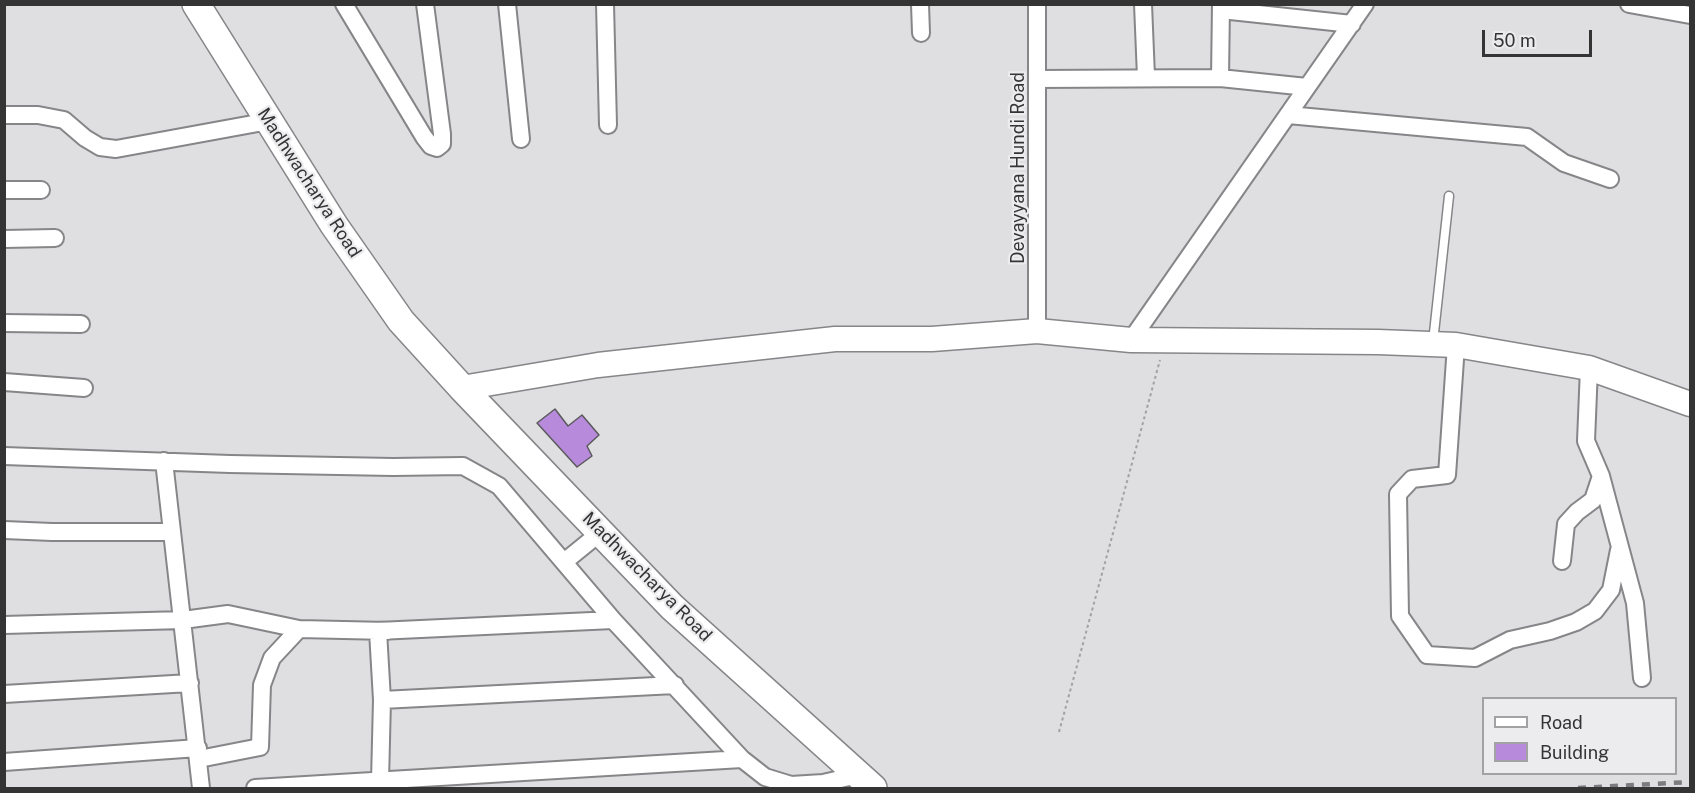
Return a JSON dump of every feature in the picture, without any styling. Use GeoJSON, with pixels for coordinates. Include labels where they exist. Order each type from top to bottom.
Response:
{"type":"FeatureCollection","features":[{"type":"Feature","properties":{"kind":"main road","name":"Madhwacharya Road"},"geometry":{"type":"LineString","coordinates":[[196,4],[334,225],[401,321],[462,388],[672,607],[865,782]]}},
{"type":"Feature","properties":{"kind":"main road","name":"Madhwacharya Road"},"geometry":{"type":"LineString","coordinates":[[216,4],[330,190],[414,312],[432,354]]}},
{"type":"Feature","properties":{"kind":"street"},"geometry":{"type":"LineString","coordinates":[[344,4],[424,137],[431,146],[437,148],[442,144],[442,134],[425,4]]}},
{"type":"Feature","properties":{"kind":"street"},"geometry":{"type":"LineString","coordinates":[[507,4],[521,139]]}},
{"type":"Feature","properties":{"kind":"street"},"geometry":{"type":"LineString","coordinates":[[605,4],[608,125]]}},
{"type":"Feature","properties":{"kind":"street"},"geometry":{"type":"LineString","coordinates":[[920,4],[921,33]]}},
{"type":"Feature","properties":{"kind":"street","name":"Devayyana Hundi Road"},"geometry":{"type":"LineString","coordinates":[[1036,4],[1037,331]]}},
{"type":"Feature","properties":{"kind":"street"},"geometry":{"type":"LineString","coordinates":[[1143,4],[1146,77]]}},
{"type":"Feature","properties":{"kind":"street"},"geometry":{"type":"LineString","coordinates":[[1131,340],[1365,4]]}},
{"type":"Feature","properties":{"kind":"street"},"geometry":{"type":"LineString","coordinates":[[1629,4],[1684,11]]}},
{"type":"Feature","properties":{"kind":"street"},"geometry":{"type":"LineString","coordinates":[[1220,78],[1221,7],[1352,24]]}},
{"type":"Feature","properties":{"kind":"street"},"geometry":{"type":"LineString","coordinates":[[1038,79],[1220,78],[1307,87]]}},
{"type":"Feature","properties":{"kind":"street"},"geometry":{"type":"LineString","coordinates":[[4,115],[38,115],[64,120],[100,147],[116,149],[269,122]]}},
{"type":"Feature","properties":{"kind":"street"},"geometry":{"type":"LineString","coordinates":[[1288,115],[1527,137],[1564,163],[1610,179]]}},
{"type":"Feature","properties":{"kind":"street"},"geometry":{"type":"LineString","coordinates":[[4,189],[41,190]]}},
{"type":"Feature","properties":{"kind":"street"},"geometry":{"type":"LineString","coordinates":[[4,239],[55,238]]}},
{"type":"Feature","properties":{"kind":"street"},"geometry":{"type":"LineString","coordinates":[[4,323],[81,324]]}},
{"type":"Feature","properties":{"kind":"street"},"geometry":{"type":"LineString","coordinates":[[462,388],[598,365],[836,339],[932,339],[1037,331],[1131,340],[1378,342],[1444,345],[1589,368],[1690,404]]}},
{"type":"Feature","properties":{"kind":"street"},"geometry":{"type":"LineString","coordinates":[[1444,345],[1447,476],[1412,479],[1398,494],[1400,616],[1427,655],[1475,658],[1510,640],[1550,631],[1576,622],[1595,611],[1611,590],[1619,550]]}},
{"type":"Feature","properties":{"kind":"street"},"geometry":{"type":"LineString","coordinates":[[1589,368],[1586,441],[1601,476],[1635,603],[1642,678]]}},
{"type":"Feature","properties":{"kind":"street"},"geometry":{"type":"LineString","coordinates":[[4,382],[84,388]]}},
{"type":"Feature","properties":{"kind":"street"},"geometry":{"type":"LineString","coordinates":[[4,456],[393,467],[464,466],[499,486],[613,620],[742,759],[765,777],[791,785],[865,782]]}},
{"type":"Feature","properties":{"kind":"street"},"geometry":{"type":"LineString","coordinates":[[164,461],[201,789]]}},
{"type":"Feature","properties":{"kind":"street"},"geometry":{"type":"LineString","coordinates":[[1562,561],[1566,524],[1593,500],[1601,476]]}},
{"type":"Feature","properties":{"kind":"street"},"geometry":{"type":"LineString","coordinates":[[4,530],[171,531]]}},
{"type":"Feature","properties":{"kind":"street"},"geometry":{"type":"LineString","coordinates":[[564,562],[601,532]]}},
{"type":"Feature","properties":{"kind":"street"},"geometry":{"type":"LineString","coordinates":[[4,625],[183,620],[228,614],[300,629],[388,631]]}},
{"type":"Feature","properties":{"kind":"street"},"geometry":{"type":"LineString","coordinates":[[380,781],[382,699],[378,631],[613,620]]}},
{"type":"Feature","properties":{"kind":"street"},"geometry":{"type":"LineString","coordinates":[[4,762],[198,753],[260,747],[262,685],[272,658],[300,629]]}},
{"type":"Feature","properties":{"kind":"street"},"geometry":{"type":"LineString","coordinates":[[4,694],[190,683]]}},
{"type":"Feature","properties":{"kind":"street"},"geometry":{"type":"LineString","coordinates":[[382,699],[675,685]]}},
{"type":"Feature","properties":{"kind":"street"},"geometry":{"type":"LineString","coordinates":[[255,789],[742,759]]}},
{"type":"Feature","properties":{"kind":"lane"},"geometry":{"type":"LineString","coordinates":[[1444,345],[1449,196]]}},
{"type":"Feature","properties":{"kind":"path"},"geometry":{"type":"LineString","coordinates":[[1059,732],[1166,340]]}},
{"type":"Feature","properties":{"kind":"building"},"geometry":{"type":"Polygon","coordinates":[[[555,409],[568,426],[582,415],[599,435],[587,446],[592,456],[577,467],[537,423],[555,409]]]}},
{"type":"Feature","properties":{"kind":"railway"},"geometry":{"type":"LineString","coordinates":[[1578,788],[1690,782]]}}]}
